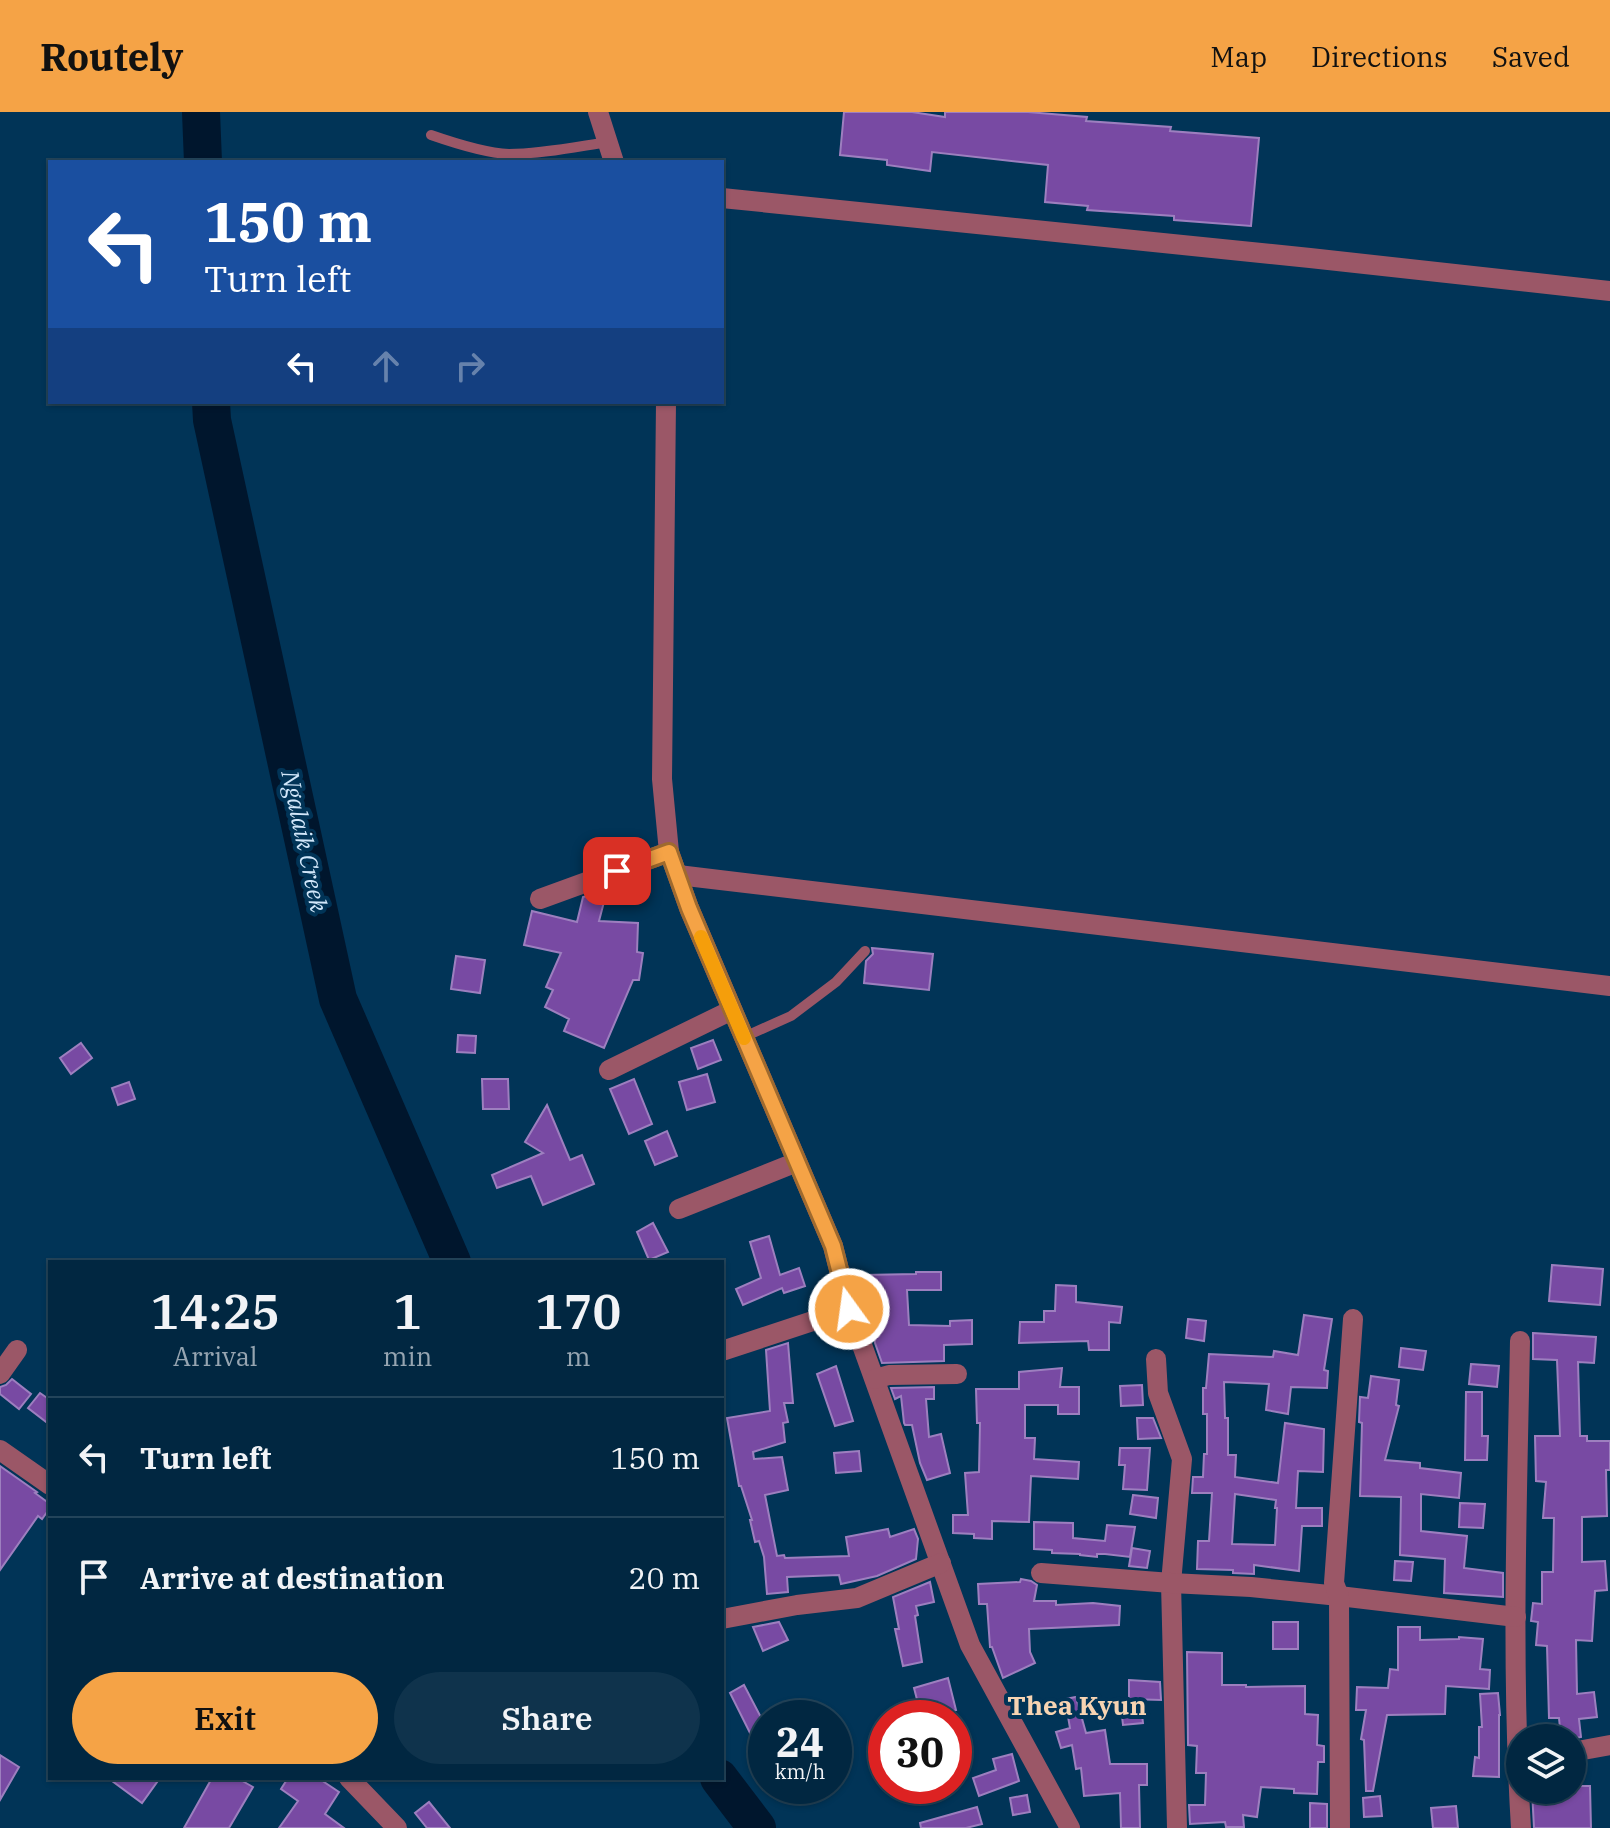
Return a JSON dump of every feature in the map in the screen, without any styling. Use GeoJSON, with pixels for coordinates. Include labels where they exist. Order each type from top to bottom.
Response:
{"type":"FeatureCollection","features":[{"type":"Feature","properties":{"kind":"street"},"geometry":{"type":"LineString","coordinates":[[598,112],[611,152]]}},
{"type":"Feature","properties":{"kind":"street"},"geometry":{"type":"LineString","coordinates":[[724,198],[1610,291]]}},
{"type":"Feature","properties":{"kind":"street"},"geometry":{"type":"LineString","coordinates":[[666,404],[662,779],[669,852],[689,908],[833,1246],[849,1309],[970,1645],[1070,1828]]}},
{"type":"Feature","properties":{"kind":"street"},"geometry":{"type":"LineString","coordinates":[[540,899],[669,852]]}},
{"type":"Feature","properties":{"kind":"street"},"geometry":{"type":"LineString","coordinates":[[678,875],[1610,986]]}},
{"type":"Feature","properties":{"kind":"street"},"geometry":{"type":"LineString","coordinates":[[609,1070],[732,1010]]}},
{"type":"Feature","properties":{"kind":"street"},"geometry":{"type":"LineString","coordinates":[[679,1209],[797,1162]]}},
{"type":"Feature","properties":{"kind":"street"},"geometry":{"type":"LineString","coordinates":[[724,1350],[849,1309]]}},
{"type":"Feature","properties":{"kind":"street"},"geometry":{"type":"LineString","coordinates":[[1340,1828],[1339,1596],[1334,1583],[1353,1319]]}},
{"type":"Feature","properties":{"kind":"street"},"geometry":{"type":"LineString","coordinates":[[1517,1724],[1520,1341]]}},
{"type":"Feature","properties":{"kind":"street"},"geometry":{"type":"LineString","coordinates":[[0,1374],[17,1350]]}},
{"type":"Feature","properties":{"kind":"street"},"geometry":{"type":"LineString","coordinates":[[1156,1359],[1158,1393],[1182,1459],[1171,1583],[1177,1828]]}},
{"type":"Feature","properties":{"kind":"street"},"geometry":{"type":"LineString","coordinates":[[875,1379],[889,1375],[957,1374]]}},
{"type":"Feature","properties":{"kind":"street"},"geometry":{"type":"LineString","coordinates":[[0,1450],[48,1484]]}},
{"type":"Feature","properties":{"kind":"street"},"geometry":{"type":"LineString","coordinates":[[724,1619],[857,1598],[941,1563]]}},
{"type":"Feature","properties":{"kind":"street"},"geometry":{"type":"LineString","coordinates":[[1041,1573],[1251,1587],[1516,1617]]}},
{"type":"Feature","properties":{"kind":"street"},"geometry":{"type":"LineString","coordinates":[[1586,1749],[1610,1745]]}},
{"type":"Feature","properties":{"kind":"street"},"geometry":{"type":"LineString","coordinates":[[351,1780],[393,1826]]}},
{"type":"Feature","properties":{"kind":"street"},"geometry":{"type":"LineString","coordinates":[[1520,1804],[1521,1828]]}},
{"type":"Feature","properties":{"kind":"lane"},"geometry":{"type":"LineString","coordinates":[[431,135],[506,154],[611,152]]}},
{"type":"Feature","properties":{"kind":"lane"},"geometry":{"type":"LineString","coordinates":[[744,1037],[791,1016],[836,982],[865,951]]}},
{"type":"Feature","properties":{"kind":"building"},"geometry":{"type":"Polygon","coordinates":[[[844,112],[912,112],[945,117],[945,112],[1028,112],[1087,117],[1086,121],[1171,127],[1170,131],[1259,138],[1251,226],[1174,220],[1174,216],[1087,210],[1088,206],[1045,202],[1048,165],[932,152],[930,171],[887,165],[887,160],[840,155],[844,112]]]}},
{"type":"Feature","properties":{"kind":"building"},"geometry":{"type":"Polygon","coordinates":[[[583,897],[605,898],[599,921],[638,923],[637,952],[643,953],[639,980],[633,980],[604,1048],[564,1031],[569,1019],[545,1007],[553,990],[546,987],[561,953],[524,945],[532,911],[577,922],[583,897]]]}},
{"type":"Feature","properties":{"kind":"building"},"geometry":{"type":"Polygon","coordinates":[[[872,948],[933,954],[929,990],[864,983],[866,961],[873,954],[872,948]]]}},
{"type":"Feature","properties":{"kind":"building"},"geometry":{"type":"Polygon","coordinates":[[[456,956],[485,960],[480,993],[451,989],[456,956]]]}},
{"type":"Feature","properties":{"kind":"building"},"geometry":{"type":"Polygon","coordinates":[[[458,1035],[476,1036],[475,1053],[457,1052],[458,1035]]]}},
{"type":"Feature","properties":{"kind":"building"},"geometry":{"type":"Polygon","coordinates":[[[713,1040],[721,1060],[698,1069],[691,1048],[713,1040]]]}},
{"type":"Feature","properties":{"kind":"building"},"geometry":{"type":"Polygon","coordinates":[[[81,1043],[92,1058],[71,1074],[60,1058],[81,1043]]]}},
{"type":"Feature","properties":{"kind":"building"},"geometry":{"type":"Polygon","coordinates":[[[707,1074],[715,1102],[687,1110],[679,1082],[707,1074]]]}},
{"type":"Feature","properties":{"kind":"building"},"geometry":{"type":"Polygon","coordinates":[[[482,1079],[508,1079],[509,1109],[483,1109],[482,1079]]]}},
{"type":"Feature","properties":{"kind":"building"},"geometry":{"type":"Polygon","coordinates":[[[634,1079],[652,1124],[629,1134],[610,1089],[634,1079]]]}},
{"type":"Feature","properties":{"kind":"building"},"geometry":{"type":"Polygon","coordinates":[[[129,1082],[135,1099],[118,1105],[112,1088],[129,1082]]]}},
{"type":"Feature","properties":{"kind":"building"},"geometry":{"type":"Polygon","coordinates":[[[547,1105],[570,1160],[582,1155],[594,1184],[543,1205],[531,1176],[497,1188],[492,1175],[543,1153],[525,1142],[547,1105]]]}},
{"type":"Feature","properties":{"kind":"building"},"geometry":{"type":"Polygon","coordinates":[[[667,1131],[677,1156],[655,1165],[645,1141],[667,1131]]]}},
{"type":"Feature","properties":{"kind":"building"},"geometry":{"type":"Polygon","coordinates":[[[653,1223],[668,1252],[649,1260],[637,1232],[653,1223]]]}},
{"type":"Feature","properties":{"kind":"building"},"geometry":{"type":"Polygon","coordinates":[[[769,1236],[780,1275],[799,1268],[805,1286],[784,1293],[782,1288],[743,1305],[736,1289],[761,1278],[750,1242],[769,1236]]]}},
{"type":"Feature","properties":{"kind":"building"},"geometry":{"type":"Polygon","coordinates":[[[1552,1265],[1603,1269],[1600,1305],[1549,1301],[1552,1265]]]}},
{"type":"Feature","properties":{"kind":"building"},"geometry":{"type":"Polygon","coordinates":[[[941,1272],[941,1290],[907,1290],[909,1325],[950,1326],[950,1321],[972,1320],[972,1344],[944,1345],[944,1361],[882,1363],[874,1329],[870,1328],[869,1309],[876,1309],[875,1290],[863,1290],[863,1275],[941,1272]]]}},
{"type":"Feature","properties":{"kind":"building"},"geometry":{"type":"Polygon","coordinates":[[[1056,1285],[1076,1286],[1076,1302],[1122,1307],[1120,1323],[1109,1322],[1109,1350],[1089,1350],[1088,1341],[1019,1343],[1020,1322],[1044,1322],[1044,1311],[1055,1311],[1056,1285]]]}},
{"type":"Feature","properties":{"kind":"building"},"geometry":{"type":"Polygon","coordinates":[[[1304,1315],[1332,1319],[1324,1370],[1328,1371],[1327,1388],[1291,1387],[1288,1414],[1266,1410],[1269,1384],[1224,1382],[1228,1455],[1236,1455],[1235,1477],[1278,1483],[1285,1423],[1324,1429],[1323,1472],[1298,1471],[1296,1508],[1322,1508],[1322,1526],[1302,1526],[1299,1571],[1254,1565],[1254,1574],[1197,1569],[1198,1541],[1209,1541],[1212,1493],[1192,1493],[1193,1477],[1203,1477],[1204,1454],[1207,1454],[1207,1414],[1203,1414],[1203,1388],[1206,1388],[1209,1354],[1273,1357],[1274,1351],[1298,1355],[1304,1315]],[[1235,1494],[1232,1544],[1275,1545],[1276,1500],[1235,1494]]]}},
{"type":"Feature","properties":{"kind":"building"},"geometry":{"type":"Polygon","coordinates":[[[1188,1319],[1206,1321],[1204,1341],[1186,1338],[1188,1319]]]}},
{"type":"Feature","properties":{"kind":"building"},"geometry":{"type":"Polygon","coordinates":[[[1533,1333],[1596,1337],[1594,1363],[1578,1362],[1580,1436],[1587,1436],[1587,1441],[1610,1441],[1610,1470],[1606,1470],[1607,1516],[1582,1517],[1582,1562],[1605,1561],[1607,1590],[1595,1591],[1592,1641],[1576,1640],[1577,1694],[1594,1692],[1597,1717],[1579,1719],[1580,1724],[1560,1724],[1559,1718],[1549,1718],[1547,1646],[1536,1645],[1538,1622],[1531,1621],[1533,1603],[1542,1604],[1542,1572],[1553,1572],[1554,1518],[1543,1518],[1546,1482],[1536,1481],[1535,1436],[1560,1436],[1557,1360],[1533,1359],[1533,1333]]]}},
{"type":"Feature","properties":{"kind":"building"},"geometry":{"type":"Polygon","coordinates":[[[788,1343],[793,1403],[784,1403],[788,1422],[783,1423],[785,1442],[753,1452],[754,1459],[782,1457],[788,1490],[765,1495],[777,1556],[849,1556],[846,1537],[888,1529],[890,1537],[914,1529],[918,1539],[916,1559],[877,1576],[841,1584],[839,1575],[787,1577],[788,1592],[767,1594],[764,1557],[759,1541],[755,1542],[752,1520],[739,1486],[727,1418],[770,1411],[766,1350],[788,1343]]]}},
{"type":"Feature","properties":{"kind":"building"},"geometry":{"type":"Polygon","coordinates":[[[1401,1348],[1426,1351],[1423,1370],[1399,1367],[1401,1348]]]}},
{"type":"Feature","properties":{"kind":"building"},"geometry":{"type":"Polygon","coordinates":[[[1471,1364],[1499,1366],[1497,1387],[1469,1384],[1471,1364]]]}},
{"type":"Feature","properties":{"kind":"building"},"geometry":{"type":"Polygon","coordinates":[[[836,1366],[853,1421],[835,1426],[817,1374],[836,1366]]]}},
{"type":"Feature","properties":{"kind":"building"},"geometry":{"type":"Polygon","coordinates":[[[1062,1368],[1060,1387],[1079,1387],[1079,1414],[1058,1414],[1058,1405],[1025,1405],[1025,1438],[1035,1438],[1034,1459],[1079,1462],[1078,1479],[1031,1476],[1029,1522],[992,1521],[992,1539],[953,1533],[953,1515],[968,1515],[965,1473],[979,1472],[980,1423],[977,1423],[976,1389],[1019,1389],[1019,1372],[1062,1368]]]}},
{"type":"Feature","properties":{"kind":"building"},"geometry":{"type":"Polygon","coordinates":[[[1371,1376],[1399,1380],[1396,1405],[1399,1406],[1385,1460],[1420,1463],[1420,1468],[1461,1473],[1459,1498],[1421,1494],[1421,1531],[1467,1536],[1464,1568],[1503,1573],[1503,1597],[1444,1593],[1445,1559],[1400,1555],[1401,1497],[1360,1496],[1360,1397],[1368,1398],[1371,1376]]]}},
{"type":"Feature","properties":{"kind":"building"},"geometry":{"type":"Polygon","coordinates":[[[12,1379],[31,1394],[19,1409],[0,1394],[0,1387],[12,1379]]]}},
{"type":"Feature","properties":{"kind":"building"},"geometry":{"type":"Polygon","coordinates":[[[1142,1385],[1143,1405],[1121,1406],[1120,1386],[1142,1385]]]}},
{"type":"Feature","properties":{"kind":"building"},"geometry":{"type":"Polygon","coordinates":[[[934,1387],[934,1399],[926,1399],[929,1437],[941,1434],[950,1473],[927,1480],[912,1425],[904,1423],[901,1396],[895,1399],[891,1388],[934,1387]]]}},
{"type":"Feature","properties":{"kind":"building"},"geometry":{"type":"Polygon","coordinates":[[[1466,1392],[1482,1392],[1482,1436],[1488,1436],[1487,1460],[1465,1460],[1466,1392]]]}},
{"type":"Feature","properties":{"kind":"building"},"geometry":{"type":"Polygon","coordinates":[[[40,1393],[48,1399],[48,1423],[28,1408],[40,1393]]]}},
{"type":"Feature","properties":{"kind":"building"},"geometry":{"type":"Polygon","coordinates":[[[1137,1418],[1153,1418],[1161,1438],[1138,1439],[1137,1418]]]}},
{"type":"Feature","properties":{"kind":"building"},"geometry":{"type":"Polygon","coordinates":[[[1120,1448],[1150,1448],[1147,1490],[1123,1489],[1125,1465],[1119,1465],[1120,1448]]]}},
{"type":"Feature","properties":{"kind":"building"},"geometry":{"type":"Polygon","coordinates":[[[859,1451],[861,1471],[836,1473],[834,1453],[859,1451]]]}},
{"type":"Feature","properties":{"kind":"building"},"geometry":{"type":"Polygon","coordinates":[[[0,1466],[37,1492],[48,1503],[48,1511],[42,1519],[38,1516],[0,1570],[0,1466]]]}},
{"type":"Feature","properties":{"kind":"building"},"geometry":{"type":"Polygon","coordinates":[[[1133,1495],[1158,1498],[1156,1518],[1130,1514],[1133,1495]]]}},
{"type":"Feature","properties":{"kind":"building"},"geometry":{"type":"Polygon","coordinates":[[[1460,1503],[1485,1504],[1483,1528],[1459,1527],[1460,1503]]]}},
{"type":"Feature","properties":{"kind":"building"},"geometry":{"type":"Polygon","coordinates":[[[1034,1522],[1073,1523],[1073,1538],[1105,1541],[1107,1525],[1135,1527],[1130,1557],[1097,1554],[1097,1557],[1034,1549],[1034,1522]]]}},
{"type":"Feature","properties":{"kind":"building"},"geometry":{"type":"Polygon","coordinates":[[[1132,1548],[1150,1551],[1147,1568],[1129,1566],[1132,1548]]]}},
{"type":"Feature","properties":{"kind":"building"},"geometry":{"type":"Polygon","coordinates":[[[1395,1561],[1413,1562],[1411,1581],[1394,1580],[1395,1561]]]}},
{"type":"Feature","properties":{"kind":"building"},"geometry":{"type":"Polygon","coordinates":[[[1021,1579],[1037,1585],[1034,1601],[1056,1601],[1056,1605],[1093,1603],[1120,1606],[1119,1625],[1029,1629],[1030,1652],[1035,1663],[1003,1678],[990,1647],[987,1604],[979,1604],[978,1584],[1020,1582],[1021,1579]]]}},
{"type":"Feature","properties":{"kind":"building"},"geometry":{"type":"Polygon","coordinates":[[[930,1582],[934,1602],[916,1606],[918,1615],[915,1616],[922,1662],[903,1666],[895,1629],[899,1629],[893,1597],[930,1582]]]}},
{"type":"Feature","properties":{"kind":"building"},"geometry":{"type":"Polygon","coordinates":[[[779,1622],[788,1640],[763,1651],[753,1627],[779,1622]]]}},
{"type":"Feature","properties":{"kind":"building"},"geometry":{"type":"Polygon","coordinates":[[[1273,1622],[1298,1622],[1298,1649],[1273,1649],[1273,1622]]]}},
{"type":"Feature","properties":{"kind":"building"},"geometry":{"type":"Polygon","coordinates":[[[1398,1627],[1420,1627],[1420,1640],[1483,1639],[1480,1669],[1490,1670],[1489,1689],[1446,1686],[1445,1714],[1387,1715],[1373,1791],[1366,1791],[1364,1740],[1361,1739],[1366,1710],[1356,1710],[1357,1687],[1388,1688],[1390,1669],[1398,1670],[1398,1627]]]}},
{"type":"Feature","properties":{"kind":"building"},"geometry":{"type":"Polygon","coordinates":[[[1187,1652],[1222,1653],[1222,1685],[1305,1686],[1305,1714],[1318,1715],[1317,1745],[1324,1746],[1324,1762],[1318,1762],[1317,1794],[1261,1787],[1257,1817],[1243,1815],[1244,1827],[1226,1827],[1225,1822],[1190,1824],[1189,1805],[1205,1805],[1206,1773],[1196,1773],[1197,1746],[1188,1745],[1187,1652]]]}},
{"type":"Feature","properties":{"kind":"building"},"geometry":{"type":"Polygon","coordinates":[[[948,1678],[954,1700],[917,1700],[914,1688],[948,1678]]]}},
{"type":"Feature","properties":{"kind":"building"},"geometry":{"type":"Polygon","coordinates":[[[1129,1680],[1160,1682],[1161,1700],[1129,1699],[1129,1680]]]}},
{"type":"Feature","properties":{"kind":"building"},"geometry":{"type":"Polygon","coordinates":[[[744,1685],[752,1700],[748,1700],[748,1729],[730,1693],[744,1685]]]}},
{"type":"Feature","properties":{"kind":"building"},"geometry":{"type":"Polygon","coordinates":[[[1498,1693],[1499,1777],[1473,1776],[1475,1757],[1479,1758],[1479,1727],[1482,1727],[1480,1694],[1498,1693]]]}},
{"type":"Feature","properties":{"kind":"building"},"geometry":{"type":"Polygon","coordinates":[[[1076,1697],[1086,1733],[1105,1730],[1110,1764],[1147,1764],[1147,1785],[1139,1785],[1140,1828],[1121,1828],[1120,1793],[1084,1796],[1081,1768],[1076,1769],[1072,1745],[1061,1748],[1056,1732],[1070,1728],[1065,1699],[1076,1697]]]}},
{"type":"Feature","properties":{"kind":"building"},"geometry":{"type":"Polygon","coordinates":[[[1141,1706],[1143,1723],[1123,1725],[1121,1708],[1141,1706]]]}},
{"type":"Feature","properties":{"kind":"building"},"geometry":{"type":"Polygon","coordinates":[[[1012,1754],[1019,1781],[979,1796],[973,1778],[996,1770],[993,1759],[1012,1754]]]}},
{"type":"Feature","properties":{"kind":"building"},"geometry":{"type":"Polygon","coordinates":[[[0,1755],[19,1767],[0,1800],[0,1755]]]}},
{"type":"Feature","properties":{"kind":"building"},"geometry":{"type":"Polygon","coordinates":[[[111,1780],[159,1780],[142,1803],[111,1780]]]}},
{"type":"Feature","properties":{"kind":"building"},"geometry":{"type":"Polygon","coordinates":[[[211,1780],[241,1780],[253,1787],[229,1828],[184,1828],[211,1780]]]}},
{"type":"Feature","properties":{"kind":"building"},"geometry":{"type":"Polygon","coordinates":[[[287,1780],[321,1780],[339,1792],[325,1814],[344,1828],[279,1828],[298,1801],[281,1789],[287,1780]]]}},
{"type":"Feature","properties":{"kind":"building"},"geometry":{"type":"Polygon","coordinates":[[[1586,1786],[1590,1786],[1591,1828],[1534,1828],[1533,1804],[1586,1804],[1586,1786]]]}},
{"type":"Feature","properties":{"kind":"building"},"geometry":{"type":"Polygon","coordinates":[[[1027,1795],[1030,1812],[1013,1815],[1010,1798],[1027,1795]]]}},
{"type":"Feature","properties":{"kind":"building"},"geometry":{"type":"Polygon","coordinates":[[[1380,1796],[1382,1816],[1364,1817],[1363,1798],[1380,1796]]]}},
{"type":"Feature","properties":{"kind":"building"},"geometry":{"type":"Polygon","coordinates":[[[429,1802],[450,1828],[427,1828],[415,1813],[429,1802]]]}},
{"type":"Feature","properties":{"kind":"building"},"geometry":{"type":"Polygon","coordinates":[[[1310,1803],[1327,1804],[1327,1828],[1310,1828],[1310,1803]]]}},
{"type":"Feature","properties":{"kind":"building"},"geometry":{"type":"Polygon","coordinates":[[[1456,1806],[1458,1828],[1433,1828],[1431,1808],[1456,1806]]]}},
{"type":"Feature","properties":{"kind":"building"},"geometry":{"type":"Polygon","coordinates":[[[977,1807],[982,1824],[966,1828],[921,1828],[920,1823],[977,1807]]]}},
{"type":"Feature","properties":{"kind":"waterway","name":"Ngalaik Creek"},"geometry":{"type":"LineString","coordinates":[[201,112],[203,160]]}},
{"type":"Feature","properties":{"kind":"waterway","name":"Ngalaik Creek"},"geometry":{"type":"LineString","coordinates":[[211,404],[212,420],[338,999],[451,1260]]}},
{"type":"Feature","properties":{"kind":"waterway","name":"Ngalaik Creek"},"geometry":{"type":"LineString","coordinates":[[721,1780],[757,1828]]}},
{"type":"Feature","properties":{"kind":"slow traffic"},"geometry":{"type":"LineString","coordinates":[[701,937],[744,1038]]}},
{"type":"Feature","properties":{"kind":"district","name":"Thea Kyun"},"geometry":{"type":"Point","coordinates":[1077,1705]}},
{"type":"Feature","properties":{"kind":"route"},"geometry":{"type":"LineString","coordinates":[[617,871],[669,852],[689,908],[833,1246],[849,1309]]}}]}
